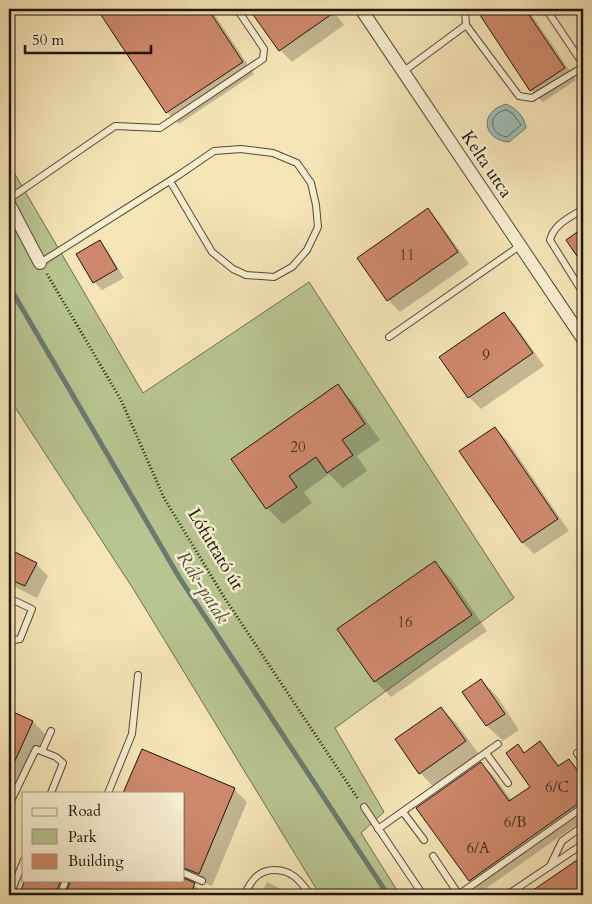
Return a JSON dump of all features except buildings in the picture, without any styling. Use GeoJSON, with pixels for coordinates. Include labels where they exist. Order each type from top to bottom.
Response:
{"type":"FeatureCollection","features":[{"type":"Feature","properties":{"kind":"street","name":"Kelta utca"},"geometry":{"type":"LineString","coordinates":[[361,9],[583,339]]}},
{"type":"Feature","properties":{"kind":"street"},"geometry":{"type":"LineString","coordinates":[[9,204],[40,263]]}},
{"type":"Feature","properties":{"kind":"lane"},"geometry":{"type":"LineString","coordinates":[[9,199],[114,126],[160,128],[263,59],[264,49],[237,9]]}},
{"type":"Feature","properties":{"kind":"lane"},"geometry":{"type":"LineString","coordinates":[[463,9],[465,11],[466,25],[519,96],[532,98],[583,66],[546,9]]}},
{"type":"Feature","properties":{"kind":"lane"},"geometry":{"type":"LineString","coordinates":[[404,71],[466,25]]}},
{"type":"Feature","properties":{"kind":"lane"},"geometry":{"type":"LineString","coordinates":[[40,263],[214,151],[241,149],[273,153],[297,164],[311,183],[318,227],[307,250],[292,267],[274,277],[246,276],[233,269],[212,252],[170,180]]}},
{"type":"Feature","properties":{"kind":"lane"},"geometry":{"type":"LineString","coordinates":[[583,210],[563,222],[552,232],[550,240],[583,292]]}},
{"type":"Feature","properties":{"kind":"lane"},"geometry":{"type":"LineString","coordinates":[[389,337],[521,246]]}},
{"type":"Feature","properties":{"kind":"lane"},"geometry":{"type":"LineString","coordinates":[[9,598],[32,609],[20,638],[9,641]]}},
{"type":"Feature","properties":{"kind":"lane"},"geometry":{"type":"LineString","coordinates":[[108,792],[132,734],[138,675]]}},
{"type":"Feature","properties":{"kind":"lane"},"geometry":{"type":"LineString","coordinates":[[42,751],[51,731]]}},
{"type":"Feature","properties":{"kind":"lane"},"geometry":{"type":"LineString","coordinates":[[378,829],[498,744]]}},
{"type":"Feature","properties":{"kind":"lane"},"geometry":{"type":"LineString","coordinates":[[9,805],[36,749],[56,757],[62,763],[50,792]]}},
{"type":"Feature","properties":{"kind":"lane"},"geometry":{"type":"LineString","coordinates":[[486,753],[508,783]]}},
{"type":"Feature","properties":{"kind":"lane"},"geometry":{"type":"LineString","coordinates":[[577,753],[583,762]]}},
{"type":"Feature","properties":{"kind":"lane"},"geometry":{"type":"LineString","coordinates":[[364,807],[423,895]]}},
{"type":"Feature","properties":{"kind":"lane"},"geometry":{"type":"LineString","coordinates":[[433,856],[458,895],[583,807]]}},
{"type":"Feature","properties":{"kind":"lane"},"geometry":{"type":"LineString","coordinates":[[404,812],[424,840]]}},
{"type":"Feature","properties":{"kind":"lane"},"geometry":{"type":"LineString","coordinates":[[550,867],[562,841],[583,826]]}},
{"type":"Feature","properties":{"kind":"lane"},"geometry":{"type":"LineString","coordinates":[[507,895],[583,844]]}},
{"type":"Feature","properties":{"kind":"lane"},"geometry":{"type":"LineString","coordinates":[[10,895],[11,886],[22,864]]}},
{"type":"Feature","properties":{"kind":"lane"},"geometry":{"type":"LineString","coordinates":[[244,895],[257,876],[264,872],[277,870],[286,872],[297,879],[311,895]]}},
{"type":"Feature","properties":{"kind":"lane"},"geometry":{"type":"LineString","coordinates":[[185,873],[202,881]]}},
{"type":"Feature","properties":{"kind":"lane"},"geometry":{"type":"LineString","coordinates":[[60,895],[65,882]]}},
{"type":"Feature","properties":{"kind":"path","name":"Lófuttató út"},"geometry":{"type":"LineString","coordinates":[[40,263],[121,400],[169,506],[224,597],[364,807]]}},
{"type":"Feature","properties":{"kind":"green space"},"geometry":{"type":"Polygon","coordinates":[[[9,164],[143,393],[309,282],[514,598],[335,728],[384,812],[361,833],[400,895],[320,895],[134,590],[9,398],[9,164]]]}},
{"type":"Feature","properties":{"kind":"water"},"geometry":{"type":"Polygon","coordinates":[[[506,104],[519,113],[524,120],[526,128],[509,142],[494,136],[489,131],[487,125],[491,113],[506,104]]]}},
{"type":"Feature","properties":{"kind":"waterway","name":"Rák-patak"},"geometry":{"type":"LineString","coordinates":[[9,286],[179,577],[388,895]]}}]}
